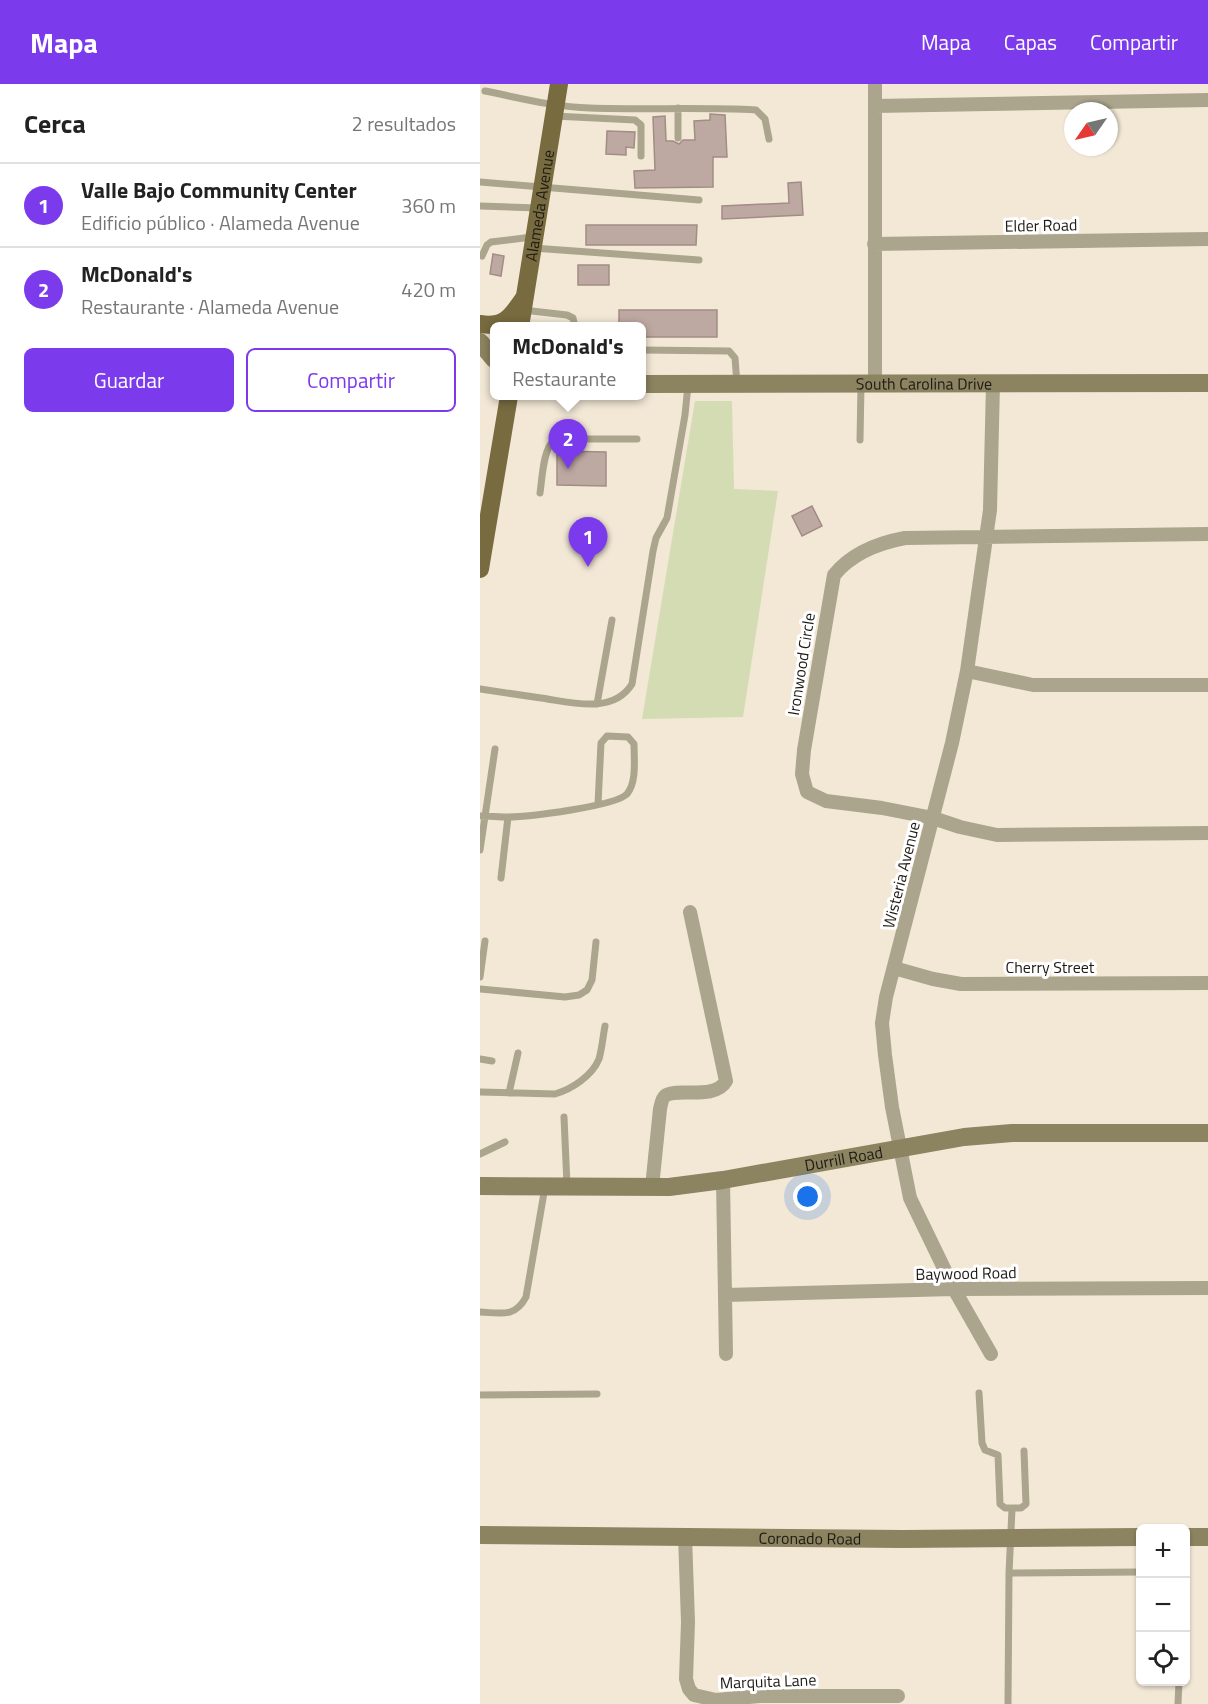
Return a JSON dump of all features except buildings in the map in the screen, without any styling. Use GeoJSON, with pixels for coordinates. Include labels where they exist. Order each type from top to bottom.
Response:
{"type":"FeatureCollection","features":[{"type":"Feature","properties":{"kind":"main road","name":"Alameda Avenue"},"geometry":{"type":"LineString","coordinates":[[522,311],[559,84]]}},
{"type":"Feature","properties":{"kind":"main road"},"geometry":{"type":"LineString","coordinates":[[504,322],[522,311]]}},
{"type":"Feature","properties":{"kind":"main road"},"geometry":{"type":"LineString","coordinates":[[481,560],[490,481],[508,400]]}},
{"type":"Feature","properties":{"kind":"street"},"geometry":{"type":"LineString","coordinates":[[868,383],[874,244],[875,84]]}},
{"type":"Feature","properties":{"kind":"street"},"geometry":{"type":"LineString","coordinates":[[875,106],[1208,100]]}},
{"type":"Feature","properties":{"kind":"street","name":"Elder Road"},"geometry":{"type":"LineString","coordinates":[[874,244],[1208,239]]}},
{"type":"Feature","properties":{"kind":"street","name":"South Carolina Drive"},"geometry":{"type":"LineString","coordinates":[[646,384],[1208,383]]}},
{"type":"Feature","properties":{"kind":"street","name":"Wisteria Avenue"},"geometry":{"type":"LineString","coordinates":[[991,1354],[954,1289],[910,1198],[892,1107],[883,1035],[886,996],[952,742],[967,670],[987,535],[992,483],[993,384]]}},
{"type":"Feature","properties":{"kind":"street"},"geometry":{"type":"LineString","coordinates":[[987,535],[1208,534]]}},
{"type":"Feature","properties":{"kind":"street","name":"Ironwood Circle"},"geometry":{"type":"LineString","coordinates":[[933,818],[882,808],[826,801],[811,795],[804,786],[802,774],[804,750],[829,600],[834,575],[842,565],[854,556],[884,542],[905,538],[987,535]]}},
{"type":"Feature","properties":{"kind":"street"},"geometry":{"type":"LineString","coordinates":[[967,670],[1033,685],[1208,686]]}},
{"type":"Feature","properties":{"kind":"street"},"geometry":{"type":"LineString","coordinates":[[933,818],[960,827],[997,834],[1208,833]]}},
{"type":"Feature","properties":{"kind":"street"},"geometry":{"type":"LineString","coordinates":[[652,1187],[660,1109],[664,1097],[668,1094],[717,1090],[726,1081],[690,912]]}},
{"type":"Feature","properties":{"kind":"street","name":"Cherry Street"},"geometry":{"type":"LineString","coordinates":[[894,968],[961,984],[1208,983]]}},
{"type":"Feature","properties":{"kind":"street","name":"Durrill Road"},"geometry":{"type":"LineString","coordinates":[[480,1186],[652,1187],[723,1180],[964,1137],[1012,1133],[1208,1133]]}},
{"type":"Feature","properties":{"kind":"street"},"geometry":{"type":"LineString","coordinates":[[723,1180],[726,1354]]}},
{"type":"Feature","properties":{"kind":"street","name":"Baywood Road"},"geometry":{"type":"LineString","coordinates":[[725,1295],[954,1289],[1208,1288]]}},
{"type":"Feature","properties":{"kind":"street","name":"Coronado Road"},"geometry":{"type":"LineString","coordinates":[[480,1535],[903,1539],[1136,1538]]}},
{"type":"Feature","properties":{"kind":"street","name":"Marquita Lane"},"geometry":{"type":"LineString","coordinates":[[686,1536],[688,1622],[686,1679],[688,1689],[694,1695],[716,1701],[760,1696],[898,1696]]}},
{"type":"Feature","properties":{"kind":"street"},"geometry":{"type":"LineString","coordinates":[[1190,1537],[1208,1537]]}},
{"type":"Feature","properties":{"kind":"lane"},"geometry":{"type":"LineString","coordinates":[[485,91],[554,111],[635,120],[640,125],[641,156]]}},
{"type":"Feature","properties":{"kind":"lane"},"geometry":{"type":"LineString","coordinates":[[554,111],[590,108],[756,110],[765,119],[769,139]]}},
{"type":"Feature","properties":{"kind":"lane"},"geometry":{"type":"LineString","coordinates":[[678,108],[678,138]]}},
{"type":"Feature","properties":{"kind":"lane"},"geometry":{"type":"LineString","coordinates":[[480,182],[699,200]]}},
{"type":"Feature","properties":{"kind":"lane"},"geometry":{"type":"LineString","coordinates":[[480,206],[539,208]]}},
{"type":"Feature","properties":{"kind":"lane"},"geometry":{"type":"LineString","coordinates":[[482,256],[491,242],[534,243],[699,260]]}},
{"type":"Feature","properties":{"kind":"lane"},"geometry":{"type":"LineString","coordinates":[[522,311],[567,315],[573,318],[574,322]]}},
{"type":"Feature","properties":{"kind":"lane"},"geometry":{"type":"LineString","coordinates":[[646,350],[729,351],[735,358],[736,384]]}},
{"type":"Feature","properties":{"kind":"lane"},"geometry":{"type":"LineString","coordinates":[[860,440],[868,383]]}},
{"type":"Feature","properties":{"kind":"lane"},"geometry":{"type":"LineString","coordinates":[[480,689],[584,704],[597,704],[618,699],[627,692],[632,684],[653,551],[656,538],[667,518],[685,415],[688,384]]}},
{"type":"Feature","properties":{"kind":"lane"},"geometry":{"type":"LineString","coordinates":[[540,493],[545,456],[554,441],[637,439]]}},
{"type":"Feature","properties":{"kind":"lane"},"geometry":{"type":"LineString","coordinates":[[597,704],[612,620]]}},
{"type":"Feature","properties":{"kind":"lane"},"geometry":{"type":"LineString","coordinates":[[482,816],[508,817],[557,812],[598,804],[625,796],[632,787],[634,744],[628,737],[607,736],[601,743],[598,804]]}},
{"type":"Feature","properties":{"kind":"lane"},"geometry":{"type":"LineString","coordinates":[[480,850],[482,816],[495,749]]}},
{"type":"Feature","properties":{"kind":"lane"},"geometry":{"type":"LineString","coordinates":[[501,879],[508,817]]}},
{"type":"Feature","properties":{"kind":"lane"},"geometry":{"type":"LineString","coordinates":[[480,977],[485,941]]}},
{"type":"Feature","properties":{"kind":"lane"},"geometry":{"type":"LineString","coordinates":[[480,989],[565,997],[579,995],[587,990],[592,980],[596,942]]}},
{"type":"Feature","properties":{"kind":"lane"},"geometry":{"type":"LineString","coordinates":[[480,1092],[555,1094],[575,1086],[598,1060],[605,1026]]}},
{"type":"Feature","properties":{"kind":"lane"},"geometry":{"type":"LineString","coordinates":[[508,1093],[519,1053]]}},
{"type":"Feature","properties":{"kind":"lane"},"geometry":{"type":"LineString","coordinates":[[480,1059],[492,1061]]}},
{"type":"Feature","properties":{"kind":"lane"},"geometry":{"type":"LineString","coordinates":[[564,1117],[567,1187]]}},
{"type":"Feature","properties":{"kind":"lane"},"geometry":{"type":"LineString","coordinates":[[480,1154],[505,1142]]}},
{"type":"Feature","properties":{"kind":"lane"},"geometry":{"type":"LineString","coordinates":[[480,1312],[509,1313],[521,1306],[526,1297],[544,1187]]}},
{"type":"Feature","properties":{"kind":"lane"},"geometry":{"type":"LineString","coordinates":[[979,1393],[984,1449],[998,1454],[1000,1504],[1005,1508],[1021,1508],[1026,1503],[1024,1451]]}},
{"type":"Feature","properties":{"kind":"lane"},"geometry":{"type":"LineString","coordinates":[[480,1395],[597,1394]]}},
{"type":"Feature","properties":{"kind":"lane"},"geometry":{"type":"LineString","coordinates":[[1008,1704],[1012,1509]]}},
{"type":"Feature","properties":{"kind":"lane"},"geometry":{"type":"LineString","coordinates":[[1009,1573],[1136,1572]]}},
{"type":"Feature","properties":{"kind":"lane"},"geometry":{"type":"LineString","coordinates":[[1178,1704],[1179,1686]]}},
{"type":"Feature","properties":{"kind":"green space"},"geometry":{"type":"Polygon","coordinates":[[[695,401],[732,401],[734,489],[778,491],[743,717],[642,719],[695,401]]]}},
{"type":"Feature","properties":{"kind":"place","name":"McDonald's"},"geometry":{"type":"Point","coordinates":[568,469]}},
{"type":"Feature","properties":{"kind":"place","name":"Valle Bajo Community Center"},"geometry":{"type":"Point","coordinates":[588,567]}}]}
